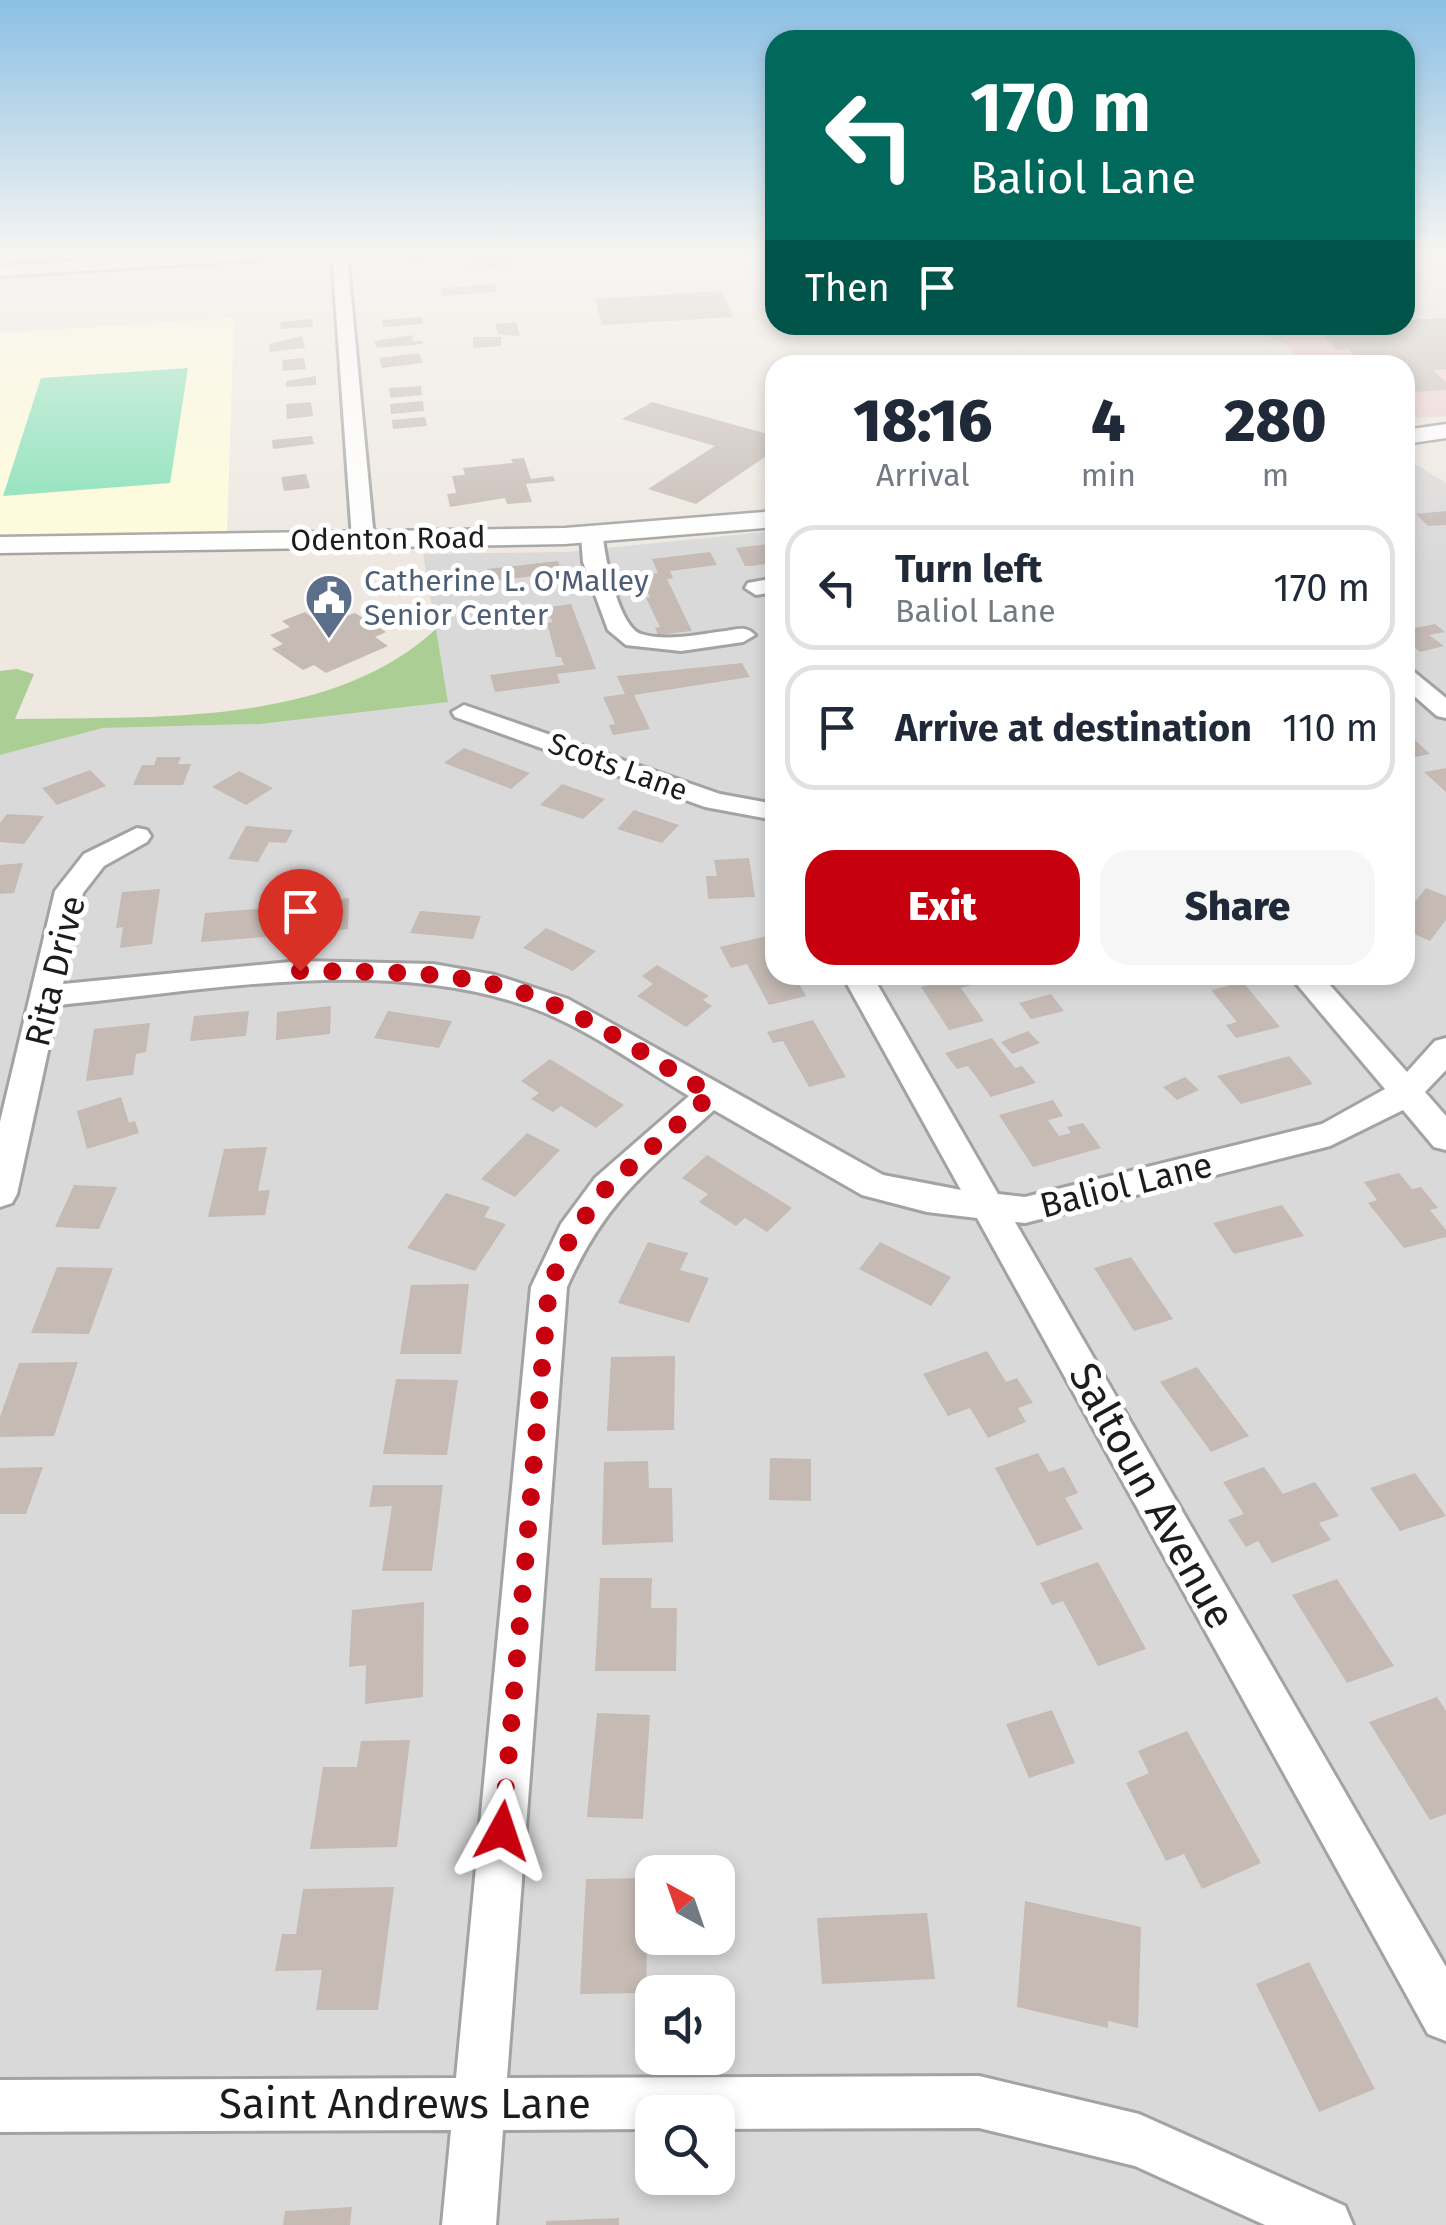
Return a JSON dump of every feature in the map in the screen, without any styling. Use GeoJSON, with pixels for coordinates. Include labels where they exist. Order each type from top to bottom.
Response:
{"type":"FeatureCollection","features":[{"type":"Feature","properties":{"kind":"street"},"geometry":{"type":"LineString","coordinates":[[348,358],[363,539]]}},
{"type":"Feature","properties":{"kind":"street"},"geometry":{"type":"LineString","coordinates":[[1415,436],[1446,431]]}},
{"type":"Feature","properties":{"kind":"street","name":"Odenton Road"},"geometry":{"type":"LineString","coordinates":[[0,545],[592,536],[765,520]]}},
{"type":"Feature","properties":{"kind":"street"},"geometry":{"type":"LineString","coordinates":[[592,536],[594,562],[619,630],[634,640],[681,644],[744,635]]}},
{"type":"Feature","properties":{"kind":"street"},"geometry":{"type":"LineString","coordinates":[[1415,685],[1446,711]]}},
{"type":"Feature","properties":{"kind":"street","name":"Scots Lane"},"geometry":{"type":"LineString","coordinates":[[464,712],[714,801],[765,810]]}},
{"type":"Feature","properties":{"kind":"street","name":"Rita Drive"},"geometry":{"type":"LineString","coordinates":[[0,1194],[69,891],[94,860],[138,836]]}},
{"type":"Feature","properties":{"kind":"street","name":"Baliol Lane"},"geometry":{"type":"LineString","coordinates":[[48,996],[300,971],[433,974],[495,984],[557,1006],[874,1186],[927,1199],[1025,1210],[1330,1134],[1374,1115],[1406,1092],[1446,1050]]}},
{"type":"Feature","properties":{"kind":"street","name":"Saltoun Avenue"},"geometry":{"type":"LineString","coordinates":[[863,985],[1446,2016]]}},
{"type":"Feature","properties":{"kind":"street"},"geometry":{"type":"LineString","coordinates":[[1313,985],[1446,1138]]}},
{"type":"Feature","properties":{"kind":"street"},"geometry":{"type":"LineString","coordinates":[[469,2225],[549,1287],[572,1234],[607,1187],[712,1094]]}},
{"type":"Feature","properties":{"kind":"street","name":"Saint Andrews Lane"},"geometry":{"type":"LineString","coordinates":[[0,2106],[979,2102],[1139,2140],[1326,2225]]}},
{"type":"Feature","properties":{"kind":"shaded area"},"geometry":{"type":"Polygon","coordinates":[[[0,358],[233,358],[227,534],[0,534],[0,358]]]}},
{"type":"Feature","properties":{"kind":"shaded area"},"geometry":{"type":"Polygon","coordinates":[[[1415,358],[1446,358],[1446,416],[1415,418],[1415,358]]]}},
{"type":"Feature","properties":{"kind":"shaded area"},"geometry":{"type":"Polygon","coordinates":[[[1415,464],[1446,483],[1446,2225],[0,2225],[0,755],[103,728],[260,724],[448,701],[423,554],[567,552],[765,532],[765,985],[1415,985],[1415,464]]]}},
{"type":"Feature","properties":{"kind":"green space"},"geometry":{"type":"Polygon","coordinates":[[[188,368],[170,483],[3,496],[41,378],[188,368]]]}},
{"type":"Feature","properties":{"kind":"green space"},"geometry":{"type":"Polygon","coordinates":[[[436,629],[448,702],[260,724],[103,728],[0,755],[0,671],[17,669],[34,674],[15,719],[123,718],[236,710],[292,700],[344,684],[393,661],[436,629]]]}},
{"type":"Feature","properties":{"kind":"building"},"geometry":{"type":"Polygon","coordinates":[[[304,358],[306,369],[283,371],[282,360],[304,358]]]}},
{"type":"Feature","properties":{"kind":"building"},"geometry":{"type":"Polygon","coordinates":[[[379,358],[421,358],[423,363],[382,368],[379,358]]]}},
{"type":"Feature","properties":{"kind":"building"},"geometry":{"type":"Polygon","coordinates":[[[1415,358],[1446,358],[1446,369],[1432,370],[1446,382],[1446,390],[1415,392],[1415,358]]]}},
{"type":"Feature","properties":{"kind":"building"},"geometry":{"type":"Polygon","coordinates":[[[316,376],[316,385],[286,387],[286,381],[316,376]]]}},
{"type":"Feature","properties":{"kind":"building"},"geometry":{"type":"Polygon","coordinates":[[[421,386],[422,395],[390,398],[389,388],[421,386]]]}},
{"type":"Feature","properties":{"kind":"building"},"geometry":{"type":"Polygon","coordinates":[[[423,401],[424,411],[391,414],[390,404],[423,401]]]}},
{"type":"Feature","properties":{"kind":"building"},"geometry":{"type":"Polygon","coordinates":[[[311,402],[313,416],[287,419],[286,404],[311,402]]]}},
{"type":"Feature","properties":{"kind":"building"},"geometry":{"type":"Polygon","coordinates":[[[652,402],[765,433],[765,457],[696,504],[648,489],[715,446],[622,419],[652,402]]]}},
{"type":"Feature","properties":{"kind":"building"},"geometry":{"type":"Polygon","coordinates":[[[425,417],[427,426],[393,429],[392,420],[425,417]]]}},
{"type":"Feature","properties":{"kind":"building"},"geometry":{"type":"Polygon","coordinates":[[[312,436],[314,444],[273,449],[272,440],[312,436]]]}},
{"type":"Feature","properties":{"kind":"building"},"geometry":{"type":"Polygon","coordinates":[[[524,458],[531,479],[553,476],[555,481],[526,484],[532,502],[507,504],[505,498],[450,507],[447,494],[456,493],[452,476],[465,475],[463,468],[513,463],[511,459],[524,458]]]}},
{"type":"Feature","properties":{"kind":"building"},"geometry":{"type":"Polygon","coordinates":[[[306,474],[310,488],[284,491],[281,477],[306,474]]]}},
{"type":"Feature","properties":{"kind":"building"},"geometry":{"type":"Polygon","coordinates":[[[1446,511],[1446,525],[1428,526],[1416,514],[1446,511]]]}},
{"type":"Feature","properties":{"kind":"building"},"geometry":{"type":"Polygon","coordinates":[[[765,544],[765,564],[745,566],[736,548],[765,544]]]}},
{"type":"Feature","properties":{"kind":"building"},"geometry":{"type":"Polygon","coordinates":[[[710,552],[717,565],[670,571],[673,578],[667,579],[692,631],[658,635],[655,628],[660,627],[639,575],[658,573],[652,559],[710,552]]]}},
{"type":"Feature","properties":{"kind":"building"},"geometry":{"type":"Polygon","coordinates":[[[558,561],[562,573],[490,581],[487,569],[558,561]]]}},
{"type":"Feature","properties":{"kind":"building"},"geometry":{"type":"Polygon","coordinates":[[[571,604],[596,669],[557,674],[560,683],[495,692],[490,675],[564,665],[561,657],[556,657],[547,623],[553,622],[543,608],[571,604]]]}},
{"type":"Feature","properties":{"kind":"building","name":"Catherine L. O'Malley Senior Center"},"geometry":{"type":"Polygon","coordinates":[[[329,610],[341,618],[355,613],[386,632],[375,637],[388,646],[326,673],[314,665],[303,670],[272,649],[283,644],[270,635],[290,627],[282,621],[305,612],[312,617],[329,610]]]}},
{"type":"Feature","properties":{"kind":"building"},"geometry":{"type":"Polygon","coordinates":[[[1435,624],[1445,632],[1429,635],[1444,646],[1420,652],[1415,648],[1415,628],[1435,624]]]}},
{"type":"Feature","properties":{"kind":"building"},"geometry":{"type":"Polygon","coordinates":[[[742,663],[750,677],[634,695],[650,729],[613,735],[609,725],[615,724],[603,697],[625,694],[617,676],[742,663]]]}},
{"type":"Feature","properties":{"kind":"building"},"geometry":{"type":"Polygon","coordinates":[[[1415,740],[1430,754],[1415,757],[1415,740]]]}},
{"type":"Feature","properties":{"kind":"building"},"geometry":{"type":"Polygon","coordinates":[[[464,748],[530,773],[511,789],[444,763],[464,748]]]}},
{"type":"Feature","properties":{"kind":"building"},"geometry":{"type":"Polygon","coordinates":[[[157,757],[181,757],[178,764],[191,764],[183,785],[133,785],[142,765],[154,765],[157,757]]]}},
{"type":"Feature","properties":{"kind":"building"},"geometry":{"type":"Polygon","coordinates":[[[1446,768],[1446,792],[1424,772],[1446,768]]]}},
{"type":"Feature","properties":{"kind":"building"},"geometry":{"type":"Polygon","coordinates":[[[90,770],[106,786],[57,805],[42,788],[90,770]]]}},
{"type":"Feature","properties":{"kind":"building"},"geometry":{"type":"Polygon","coordinates":[[[239,771],[273,788],[246,805],[212,787],[239,771]]]}},
{"type":"Feature","properties":{"kind":"building"},"geometry":{"type":"Polygon","coordinates":[[[562,784],[605,799],[583,819],[540,805],[562,784]]]}},
{"type":"Feature","properties":{"kind":"building"},"geometry":{"type":"Polygon","coordinates":[[[634,810],[679,825],[662,843],[617,829],[634,810]]]}},
{"type":"Feature","properties":{"kind":"building"},"geometry":{"type":"Polygon","coordinates":[[[7,814],[44,816],[24,844],[0,842],[0,823],[7,814]]]}},
{"type":"Feature","properties":{"kind":"building"},"geometry":{"type":"Polygon","coordinates":[[[246,826],[293,830],[286,843],[269,842],[258,862],[228,859],[246,826]]]}},
{"type":"Feature","properties":{"kind":"building"},"geometry":{"type":"Polygon","coordinates":[[[749,858],[755,897],[708,899],[706,876],[717,876],[714,860],[749,858]]]}},
{"type":"Feature","properties":{"kind":"building"},"geometry":{"type":"Polygon","coordinates":[[[23,863],[14,893],[0,894],[0,865],[23,863]]]}},
{"type":"Feature","properties":{"kind":"building"},"geometry":{"type":"Polygon","coordinates":[[[1426,888],[1446,896],[1446,920],[1430,941],[1415,934],[1415,902],[1426,888]]]}},
{"type":"Feature","properties":{"kind":"building"},"geometry":{"type":"Polygon","coordinates":[[[160,889],[152,944],[120,948],[123,927],[116,928],[122,892],[160,889]]]}},
{"type":"Feature","properties":{"kind":"building"},"geometry":{"type":"Polygon","coordinates":[[[349,898],[348,929],[282,936],[284,911],[332,907],[332,900],[349,898]]]}},
{"type":"Feature","properties":{"kind":"building"},"geometry":{"type":"Polygon","coordinates":[[[268,908],[265,937],[201,942],[205,913],[268,908]]]}},
{"type":"Feature","properties":{"kind":"building"},"geometry":{"type":"Polygon","coordinates":[[[420,911],[481,916],[473,939],[410,933],[420,911]]]}},
{"type":"Feature","properties":{"kind":"building"},"geometry":{"type":"Polygon","coordinates":[[[546,928],[596,951],[573,971],[523,948],[546,928]]]}},
{"type":"Feature","properties":{"kind":"building"},"geometry":{"type":"Polygon","coordinates":[[[765,937],[765,985],[800,985],[806,996],[769,1005],[747,964],[731,968],[720,947],[765,937]]]}},
{"type":"Feature","properties":{"kind":"building"},"geometry":{"type":"Polygon","coordinates":[[[657,965],[709,996],[703,1000],[712,1006],[686,1027],[637,996],[653,984],[642,976],[657,965]]]}},
{"type":"Feature","properties":{"kind":"building"},"geometry":{"type":"Polygon","coordinates":[[[972,985],[961,988],[984,1021],[949,1030],[921,987],[972,985]]]}},
{"type":"Feature","properties":{"kind":"building"},"geometry":{"type":"Polygon","coordinates":[[[1245,985],[1280,1027],[1236,1038],[1226,1025],[1237,1022],[1211,990],[1245,985]]]}},
{"type":"Feature","properties":{"kind":"building"},"geometry":{"type":"Polygon","coordinates":[[[1051,994],[1064,1011],[1031,1019],[1019,1003],[1051,994]]]}},
{"type":"Feature","properties":{"kind":"building"},"geometry":{"type":"Polygon","coordinates":[[[331,1006],[330,1034],[276,1040],[277,1012],[331,1006]]]}},
{"type":"Feature","properties":{"kind":"building"},"geometry":{"type":"Polygon","coordinates":[[[249,1011],[246,1036],[190,1041],[194,1016],[249,1011]]]}},
{"type":"Feature","properties":{"kind":"building"},"geometry":{"type":"Polygon","coordinates":[[[388,1011],[452,1021],[439,1048],[374,1038],[388,1011]]]}},
{"type":"Feature","properties":{"kind":"building"},"geometry":{"type":"Polygon","coordinates":[[[813,1020],[846,1077],[809,1087],[783,1041],[773,1043],[767,1032],[813,1020]]]}},
{"type":"Feature","properties":{"kind":"building"},"geometry":{"type":"Polygon","coordinates":[[[150,1023],[146,1052],[136,1054],[133,1075],[86,1081],[94,1029],[150,1023]]]}},
{"type":"Feature","properties":{"kind":"building"},"geometry":{"type":"Polygon","coordinates":[[[1028,1031],[1040,1043],[1012,1054],[1001,1042],[1028,1031]]]}},
{"type":"Feature","properties":{"kind":"building"},"geometry":{"type":"Polygon","coordinates":[[[992,1038],[1015,1068],[1022,1066],[1036,1083],[991,1097],[968,1066],[957,1069],[945,1053],[992,1038]]]}},
{"type":"Feature","properties":{"kind":"building"},"geometry":{"type":"Polygon","coordinates":[[[1289,1056],[1313,1084],[1241,1104],[1217,1076],[1289,1056]]]}},
{"type":"Feature","properties":{"kind":"building"},"geometry":{"type":"Polygon","coordinates":[[[550,1059],[624,1105],[596,1128],[561,1106],[553,1112],[531,1099],[539,1093],[521,1081],[550,1059]]]}},
{"type":"Feature","properties":{"kind":"building"},"geometry":{"type":"Polygon","coordinates":[[[1185,1077],[1199,1090],[1177,1100],[1163,1087],[1185,1077]]]}},
{"type":"Feature","properties":{"kind":"building"},"geometry":{"type":"Polygon","coordinates":[[[121,1097],[129,1123],[135,1121],[139,1133],[87,1149],[77,1111],[121,1097]]]}},
{"type":"Feature","properties":{"kind":"building"},"geometry":{"type":"Polygon","coordinates":[[[1053,1100],[1063,1116],[1048,1120],[1059,1136],[1071,1133],[1067,1127],[1083,1123],[1101,1148],[1033,1167],[999,1115],[1053,1100]]]}},
{"type":"Feature","properties":{"kind":"building"},"geometry":{"type":"Polygon","coordinates":[[[527,1133],[560,1150],[515,1197],[481,1179],[527,1133]]]}},
{"type":"Feature","properties":{"kind":"building"},"geometry":{"type":"Polygon","coordinates":[[[267,1147],[258,1191],[270,1190],[265,1215],[208,1217],[224,1149],[267,1147]]]}},
{"type":"Feature","properties":{"kind":"building"},"geometry":{"type":"Polygon","coordinates":[[[707,1155],[792,1208],[767,1232],[745,1218],[736,1226],[699,1202],[708,1194],[682,1178],[707,1155]]]}},
{"type":"Feature","properties":{"kind":"building"},"geometry":{"type":"Polygon","coordinates":[[[1399,1173],[1412,1189],[1421,1187],[1438,1208],[1430,1210],[1446,1230],[1446,1237],[1404,1248],[1368,1203],[1377,1200],[1364,1182],[1399,1173]]]}},
{"type":"Feature","properties":{"kind":"building"},"geometry":{"type":"Polygon","coordinates":[[[74,1185],[117,1187],[99,1229],[55,1227],[74,1185]]]}},
{"type":"Feature","properties":{"kind":"building"},"geometry":{"type":"Polygon","coordinates":[[[446,1193],[490,1207],[484,1217],[506,1224],[475,1271],[407,1248],[446,1193]]]}},
{"type":"Feature","properties":{"kind":"building"},"geometry":{"type":"Polygon","coordinates":[[[1282,1205],[1304,1236],[1234,1254],[1213,1223],[1282,1205]]]}},
{"type":"Feature","properties":{"kind":"building"},"geometry":{"type":"Polygon","coordinates":[[[648,1242],[688,1253],[680,1270],[709,1278],[689,1323],[618,1303],[648,1242]]]}},
{"type":"Feature","properties":{"kind":"building"},"geometry":{"type":"Polygon","coordinates":[[[880,1242],[951,1277],[931,1306],[859,1269],[880,1242]]]}},
{"type":"Feature","properties":{"kind":"building"},"geometry":{"type":"Polygon","coordinates":[[[1131,1257],[1173,1319],[1134,1331],[1094,1268],[1131,1257]]]}},
{"type":"Feature","properties":{"kind":"building"},"geometry":{"type":"Polygon","coordinates":[[[57,1267],[113,1268],[89,1334],[31,1333],[57,1267]]]}},
{"type":"Feature","properties":{"kind":"building"},"geometry":{"type":"Polygon","coordinates":[[[469,1284],[461,1354],[400,1354],[411,1285],[469,1284]]]}},
{"type":"Feature","properties":{"kind":"building"},"geometry":{"type":"Polygon","coordinates":[[[987,1351],[1006,1382],[1017,1378],[1033,1403],[1018,1408],[1026,1422],[988,1438],[970,1408],[948,1416],[923,1374],[987,1351]]]}},
{"type":"Feature","properties":{"kind":"building"},"geometry":{"type":"Polygon","coordinates":[[[675,1356],[674,1430],[607,1431],[611,1357],[675,1356]]]}},
{"type":"Feature","properties":{"kind":"building"},"geometry":{"type":"Polygon","coordinates":[[[78,1362],[54,1436],[0,1437],[0,1417],[19,1363],[78,1362]]]}},
{"type":"Feature","properties":{"kind":"building"},"geometry":{"type":"Polygon","coordinates":[[[1197,1367],[1249,1436],[1211,1452],[1160,1382],[1197,1367]]]}},
{"type":"Feature","properties":{"kind":"building"},"geometry":{"type":"Polygon","coordinates":[[[396,1379],[458,1380],[447,1455],[383,1454],[396,1379]]]}},
{"type":"Feature","properties":{"kind":"building"},"geometry":{"type":"Polygon","coordinates":[[[1038,1453],[1049,1472],[1064,1467],[1078,1493],[1065,1498],[1083,1529],[1037,1546],[995,1468],[1038,1453]]]}},
{"type":"Feature","properties":{"kind":"building"},"geometry":{"type":"Polygon","coordinates":[[[770,1458],[811,1459],[811,1501],[769,1500],[770,1458]]]}},
{"type":"Feature","properties":{"kind":"building"},"geometry":{"type":"Polygon","coordinates":[[[648,1461],[649,1488],[672,1488],[673,1542],[602,1545],[604,1462],[648,1461]]]}},
{"type":"Feature","properties":{"kind":"building"},"geometry":{"type":"Polygon","coordinates":[[[43,1467],[26,1514],[0,1514],[0,1468],[43,1467]]]}},
{"type":"Feature","properties":{"kind":"building"},"geometry":{"type":"Polygon","coordinates":[[[1264,1467],[1283,1494],[1315,1482],[1339,1516],[1319,1523],[1331,1540],[1272,1563],[1258,1541],[1246,1547],[1228,1520],[1244,1514],[1223,1482],[1264,1467]]]}},
{"type":"Feature","properties":{"kind":"building"},"geometry":{"type":"Polygon","coordinates":[[[1415,1473],[1446,1516],[1400,1531],[1370,1488],[1415,1473]]]}},
{"type":"Feature","properties":{"kind":"building"},"geometry":{"type":"Polygon","coordinates":[[[373,1485],[443,1485],[432,1571],[382,1571],[392,1506],[369,1507],[373,1485]]]}},
{"type":"Feature","properties":{"kind":"building"},"geometry":{"type":"Polygon","coordinates":[[[1098,1562],[1146,1649],[1098,1666],[1063,1601],[1052,1605],[1040,1583],[1098,1562]]]}},
{"type":"Feature","properties":{"kind":"building"},"geometry":{"type":"Polygon","coordinates":[[[600,1578],[652,1578],[651,1608],[677,1608],[676,1671],[595,1671],[600,1578]]]}},
{"type":"Feature","properties":{"kind":"building"},"geometry":{"type":"Polygon","coordinates":[[[1337,1579],[1394,1666],[1347,1683],[1292,1595],[1337,1579]]]}},
{"type":"Feature","properties":{"kind":"building"},"geometry":{"type":"Polygon","coordinates":[[[424,1602],[423,1697],[365,1704],[366,1665],[349,1667],[352,1610],[424,1602]]]}},
{"type":"Feature","properties":{"kind":"building"},"geometry":{"type":"Polygon","coordinates":[[[1437,1697],[1446,1711],[1446,1814],[1430,1820],[1369,1722],[1437,1697]]]}},
{"type":"Feature","properties":{"kind":"building"},"geometry":{"type":"Polygon","coordinates":[[[1052,1710],[1075,1763],[1029,1778],[1006,1724],[1052,1710]]]}},
{"type":"Feature","properties":{"kind":"building"},"geometry":{"type":"Polygon","coordinates":[[[597,1713],[650,1715],[643,1819],[587,1817],[597,1713]]]}},
{"type":"Feature","properties":{"kind":"building"},"geometry":{"type":"Polygon","coordinates":[[[1187,1731],[1261,1863],[1202,1889],[1184,1854],[1166,1861],[1126,1783],[1149,1773],[1138,1751],[1187,1731]]]}},
{"type":"Feature","properties":{"kind":"building"},"geometry":{"type":"Polygon","coordinates":[[[410,1740],[397,1847],[310,1849],[323,1767],[357,1767],[361,1741],[410,1740]]]}},
{"type":"Feature","properties":{"kind":"building"},"geometry":{"type":"Polygon","coordinates":[[[635,1878],[635,1955],[647,1955],[646,1975],[635,1975],[635,1993],[580,1994],[586,1879],[635,1878]]]}},
{"type":"Feature","properties":{"kind":"building"},"geometry":{"type":"Polygon","coordinates":[[[394,1887],[378,2010],[316,2010],[322,1970],[275,1971],[282,1934],[296,1934],[303,1889],[394,1887]]]}},
{"type":"Feature","properties":{"kind":"building"},"geometry":{"type":"Polygon","coordinates":[[[1025,1901],[1141,1927],[1138,2028],[1108,2021],[1108,2028],[1017,2007],[1025,1901]]]}},
{"type":"Feature","properties":{"kind":"building"},"geometry":{"type":"Polygon","coordinates":[[[927,1913],[935,1979],[822,1984],[817,1918],[927,1913]]]}},
{"type":"Feature","properties":{"kind":"building"},"geometry":{"type":"Polygon","coordinates":[[[1309,1962],[1375,2089],[1319,2112],[1256,1984],[1309,1962]]]}},
{"type":"Feature","properties":{"kind":"building"},"geometry":{"type":"Polygon","coordinates":[[[352,2207],[350,2225],[283,2225],[285,2211],[352,2207]]]}},
{"type":"Feature","properties":{"kind":"building"},"geometry":{"type":"Polygon","coordinates":[[[619,2218],[619,2225],[546,2225],[546,2221],[619,2218]]]}},
{"type":"Feature","properties":{"kind":"place","name":"Catherine L. O'Malley Senior Center"},"geometry":{"type":"Point","coordinates":[329,640]}},
{"type":"Feature","properties":{"kind":"route"},"geometry":{"type":"LineString","coordinates":[[300,971],[433,974],[495,984],[557,1006],[712,1094],[607,1187],[572,1234],[549,1287],[502,1831]]}}]}
